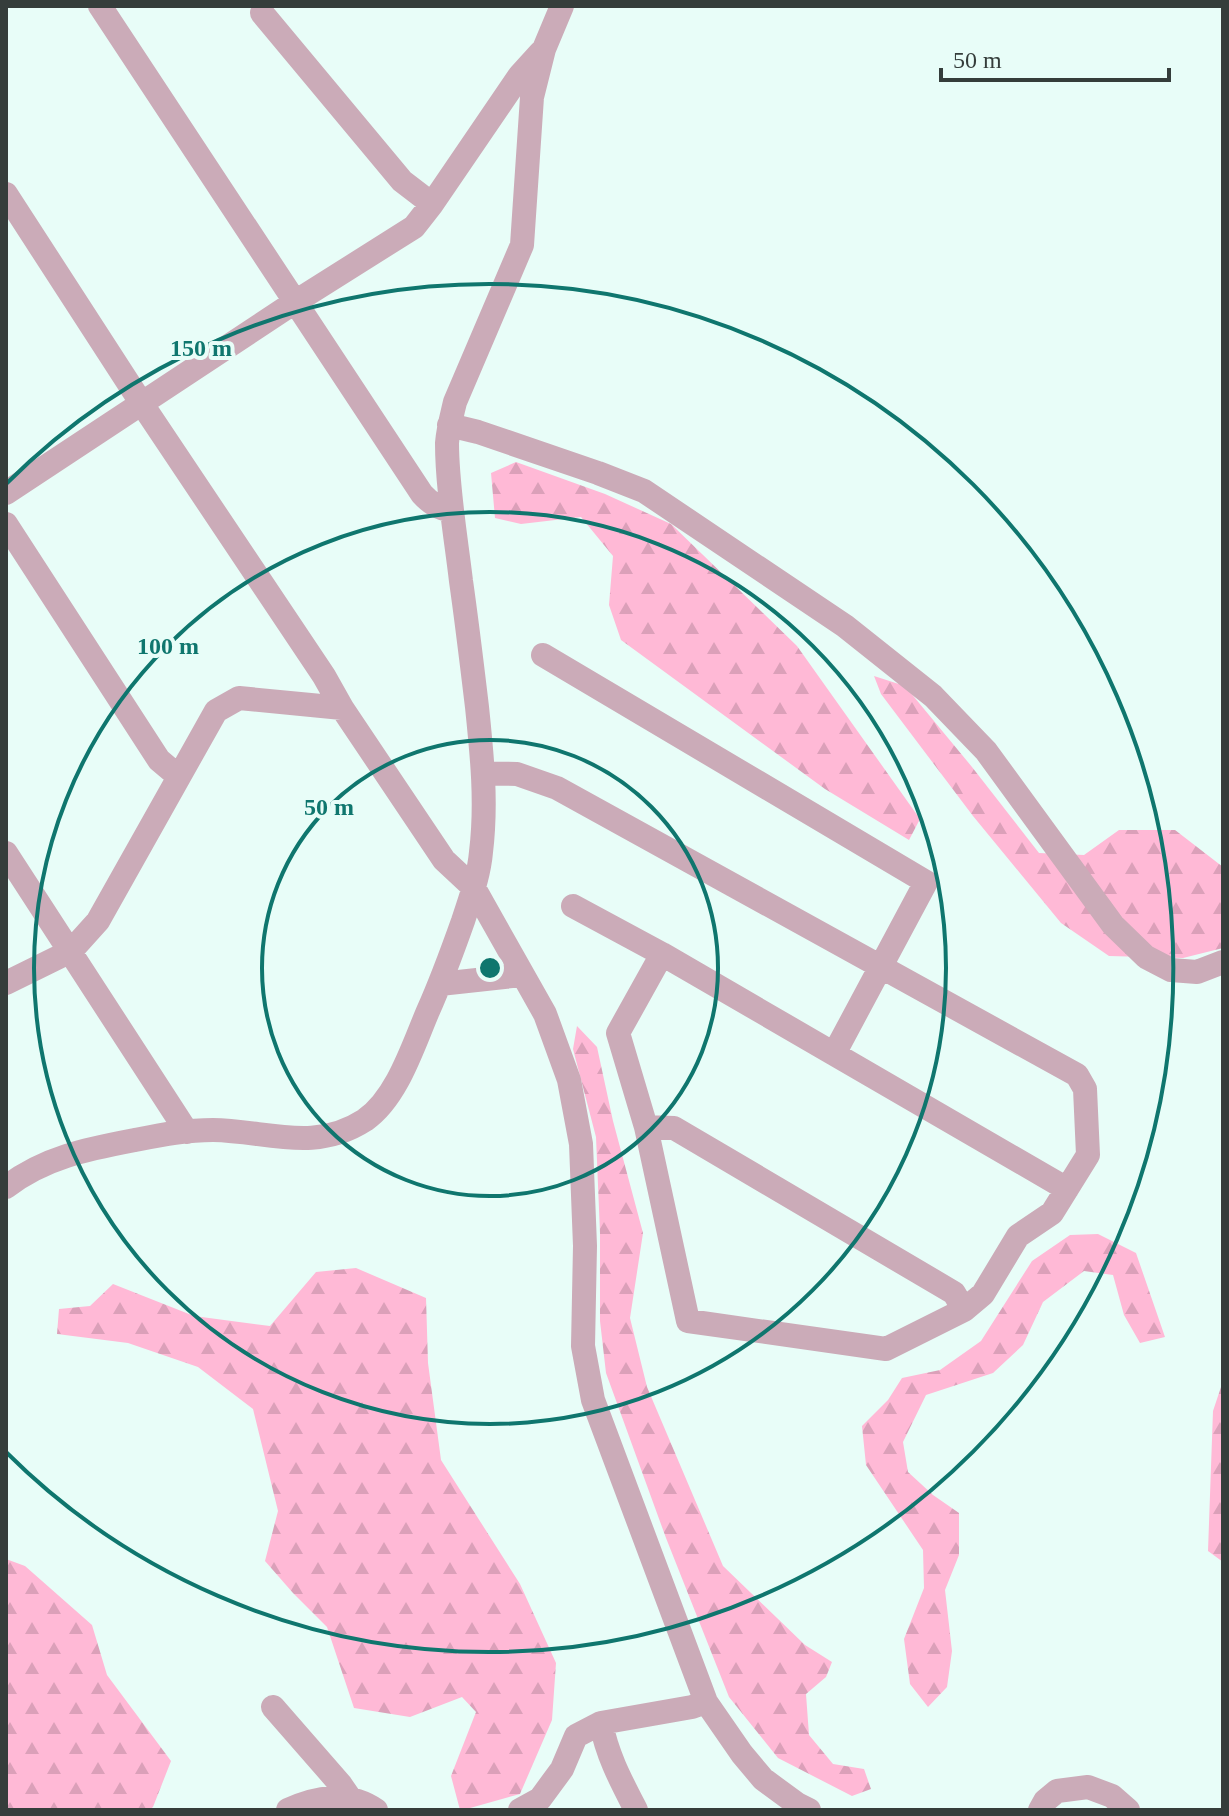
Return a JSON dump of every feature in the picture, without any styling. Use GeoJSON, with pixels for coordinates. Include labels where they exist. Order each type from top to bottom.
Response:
{"type":"FeatureCollection","features":[{"type":"Feature","properties":{"kind":"street"},"geometry":{"type":"LineString","coordinates":[[100,6],[422,494],[439,508],[452,511]]}},
{"type":"Feature","properties":{"kind":"street"},"geometry":{"type":"LineString","coordinates":[[6,1187],[33,1169],[60,1157],[88,1149],[187,1132],[213,1130],[319,1139],[345,1131],[368,1118],[387,1098],[400,1075],[440,984],[474,888],[481,853],[484,773],[452,511],[447,444],[449,425],[455,402],[522,245],[532,97],[544,49],[562,6]]}},
{"type":"Feature","properties":{"kind":"street"},"geometry":{"type":"LineString","coordinates":[[262,13],[402,181],[432,204]]}},
{"type":"Feature","properties":{"kind":"street"},"geometry":{"type":"LineString","coordinates":[[6,493],[414,227],[520,75],[544,49]]}},
{"type":"Feature","properties":{"kind":"street"},"geometry":{"type":"LineString","coordinates":[[6,194],[444,860],[474,888],[545,1014],[569,1080],[581,1144],[585,1246],[583,1346],[593,1400],[706,1702],[763,1779],[809,1810]]}},
{"type":"Feature","properties":{"kind":"street"},"geometry":{"type":"LineString","coordinates":[[449,425],[493,437],[644,491],[845,626],[933,696],[986,751],[1113,925],[1146,957],[1171,970],[1197,972],[1223,962]]}},
{"type":"Feature","properties":{"kind":"street"},"geometry":{"type":"LineString","coordinates":[[6,524],[159,760],[178,776]]}},
{"type":"Feature","properties":{"kind":"street"},"geometry":{"type":"LineString","coordinates":[[543,655],[926,882],[834,1054]]}},
{"type":"Feature","properties":{"kind":"street"},"geometry":{"type":"LineString","coordinates":[[6,983],[71,951],[98,921],[216,711],[239,698],[342,708]]}},
{"type":"Feature","properties":{"kind":"street"},"geometry":{"type":"LineString","coordinates":[[484,773],[517,774],[557,788],[1077,1075],[1085,1089],[1088,1155],[1052,1213],[1018,1236],[983,1294],[964,1310],[886,1349],[688,1321],[646,1127],[618,1033],[662,954]]}},
{"type":"Feature","properties":{"kind":"street"},"geometry":{"type":"LineString","coordinates":[[6,853],[187,1132]]}},
{"type":"Feature","properties":{"kind":"street"},"geometry":{"type":"LineString","coordinates":[[573,906],[662,954],[1067,1189]]}},
{"type":"Feature","properties":{"kind":"street"},"geometry":{"type":"LineString","coordinates":[[440,984],[522,975]]}},
{"type":"Feature","properties":{"kind":"street"},"geometry":{"type":"LineString","coordinates":[[646,1127],[674,1128],[954,1293],[964,1310]]}},
{"type":"Feature","properties":{"kind":"street"},"geometry":{"type":"LineString","coordinates":[[520,1810],[540,1799],[562,1769],[576,1736],[601,1723],[706,1702]]}},
{"type":"Feature","properties":{"kind":"street"},"geometry":{"type":"LineString","coordinates":[[273,1707],[350,1798]]}},
{"type":"Feature","properties":{"kind":"street"},"geometry":{"type":"LineString","coordinates":[[601,1723],[612,1763],[636,1810]]}},
{"type":"Feature","properties":{"kind":"street"},"geometry":{"type":"LineString","coordinates":[[1040,1810],[1057,1791],[1088,1787],[1112,1796],[1128,1810]]}},
{"type":"Feature","properties":{"kind":"street"},"geometry":{"type":"LineString","coordinates":[[288,1810],[327,1798],[350,1798],[376,1810]]}},
{"type":"Feature","properties":{"kind":"green space"},"geometry":{"type":"Polygon","coordinates":[[[516,462],[605,494],[671,524],[797,646],[920,819],[909,840],[825,789],[621,640],[609,605],[613,556],[581,517],[521,524],[495,518],[491,473],[516,462]]]}},
{"type":"Feature","properties":{"kind":"green space"},"geometry":{"type":"Polygon","coordinates":[[[874,676],[905,686],[1039,853],[1084,855],[1119,830],[1175,830],[1223,867],[1223,948],[1183,958],[1109,956],[1061,923],[973,816],[881,694],[874,676]]]}},
{"type":"Feature","properties":{"kind":"green space"},"geometry":{"type":"Polygon","coordinates":[[[577,1026],[597,1047],[643,1233],[630,1318],[647,1387],[723,1566],[805,1645],[832,1662],[826,1677],[806,1694],[809,1735],[833,1764],[864,1769],[871,1789],[852,1796],[778,1758],[729,1697],[666,1538],[606,1373],[600,1321],[596,1137],[573,1049],[577,1026]]]}},
{"type":"Feature","properties":{"kind":"green space"},"geometry":{"type":"Polygon","coordinates":[[[1098,1234],[1136,1253],[1165,1337],[1140,1343],[1124,1315],[1113,1275],[1084,1271],[1043,1302],[1023,1345],[993,1373],[926,1395],[903,1442],[908,1472],[959,1513],[959,1555],[945,1590],[952,1651],[947,1687],[928,1707],[910,1684],[904,1639],[924,1588],[923,1550],[866,1465],[862,1426],[888,1400],[902,1378],[940,1370],[981,1341],[1032,1261],[1070,1235],[1098,1234]]]}},
{"type":"Feature","properties":{"kind":"green space"},"geometry":{"type":"Polygon","coordinates":[[[356,1268],[426,1298],[428,1363],[441,1460],[520,1584],[556,1663],[552,1720],[520,1794],[463,1810],[460,1810],[451,1776],[476,1712],[462,1697],[410,1717],[354,1708],[327,1627],[265,1561],[278,1511],[253,1409],[198,1367],[128,1343],[57,1334],[59,1309],[90,1306],[113,1284],[194,1316],[270,1326],[316,1272],[356,1268]]]}},
{"type":"Feature","properties":{"kind":"green space"},"geometry":{"type":"Polygon","coordinates":[[[1223,1381],[1223,1562],[1208,1551],[1213,1411],[1223,1381]]]}},
{"type":"Feature","properties":{"kind":"green space"},"geometry":{"type":"Polygon","coordinates":[[[6,1559],[25,1566],[92,1625],[107,1675],[171,1761],[153,1807],[149,1810],[6,1810],[6,1559]]]}}]}
